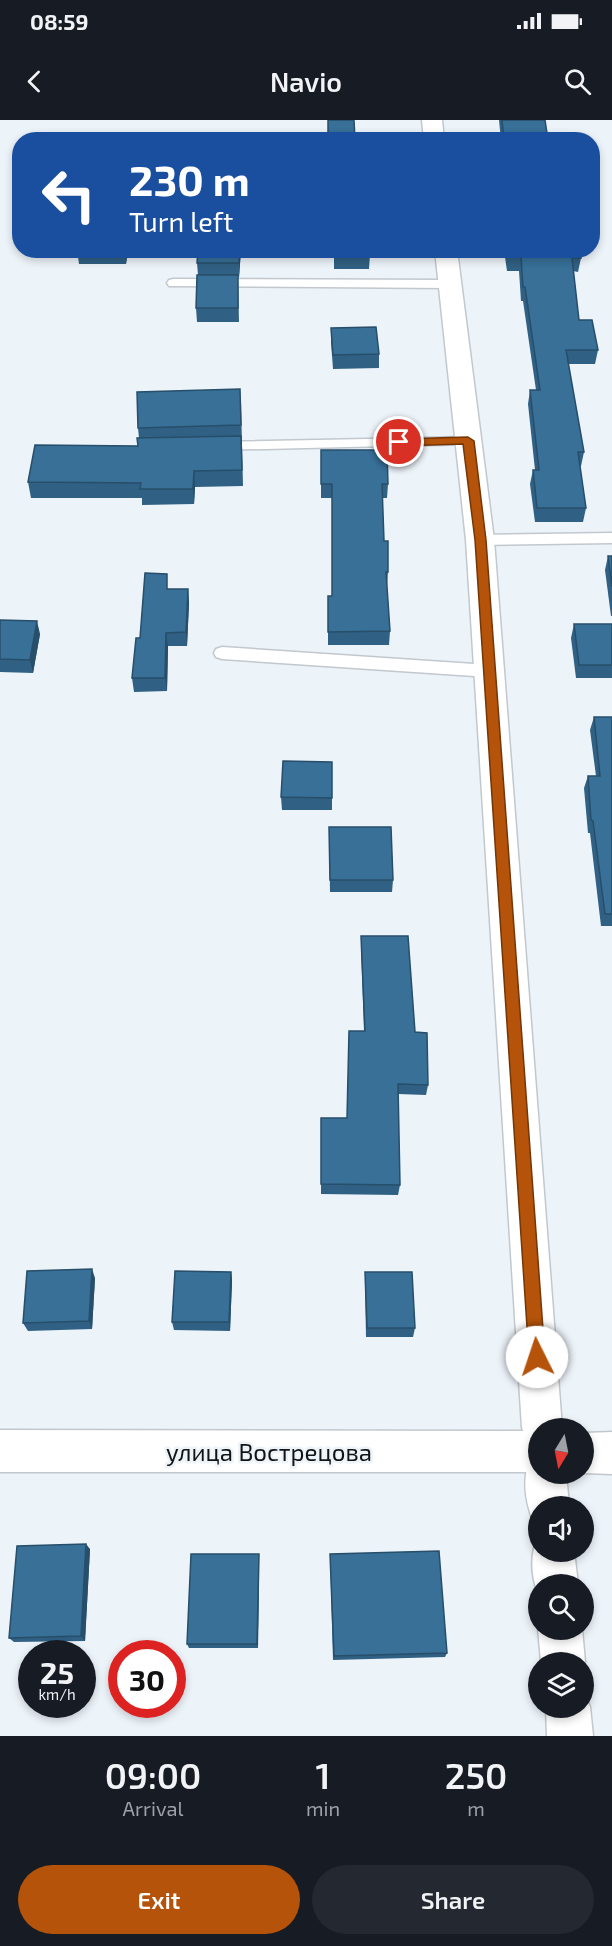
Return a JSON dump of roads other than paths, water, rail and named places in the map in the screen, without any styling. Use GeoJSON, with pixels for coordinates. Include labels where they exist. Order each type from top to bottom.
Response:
{"type":"FeatureCollection","features":[{"type":"Feature","properties":{"kind":"street"},"geometry":{"type":"LineString","coordinates":[[447,258],[480,540],[541,1418]]}},
{"type":"Feature","properties":{"kind":"street","name":"улица Вострецова"},"geometry":{"type":"LineString","coordinates":[[0,1451],[528,1452]]}},
{"type":"Feature","properties":{"kind":"street"},"geometry":{"type":"LineString","coordinates":[[594,1453],[612,1453]]}},
{"type":"Feature","properties":{"kind":"street"},"geometry":{"type":"LineString","coordinates":[[569,1718],[570,1736]]}},
{"type":"Feature","properties":{"kind":"lane"},"geometry":{"type":"LineString","coordinates":[[173,283],[449,284]]}},
{"type":"Feature","properties":{"kind":"lane"},"geometry":{"type":"LineString","coordinates":[[206,447],[468,441]]}},
{"type":"Feature","properties":{"kind":"lane"},"geometry":{"type":"LineString","coordinates":[[480,540],[612,538]]}},
{"type":"Feature","properties":{"kind":"lane"},"geometry":{"type":"LineString","coordinates":[[222,652],[489,670]]}}]}
